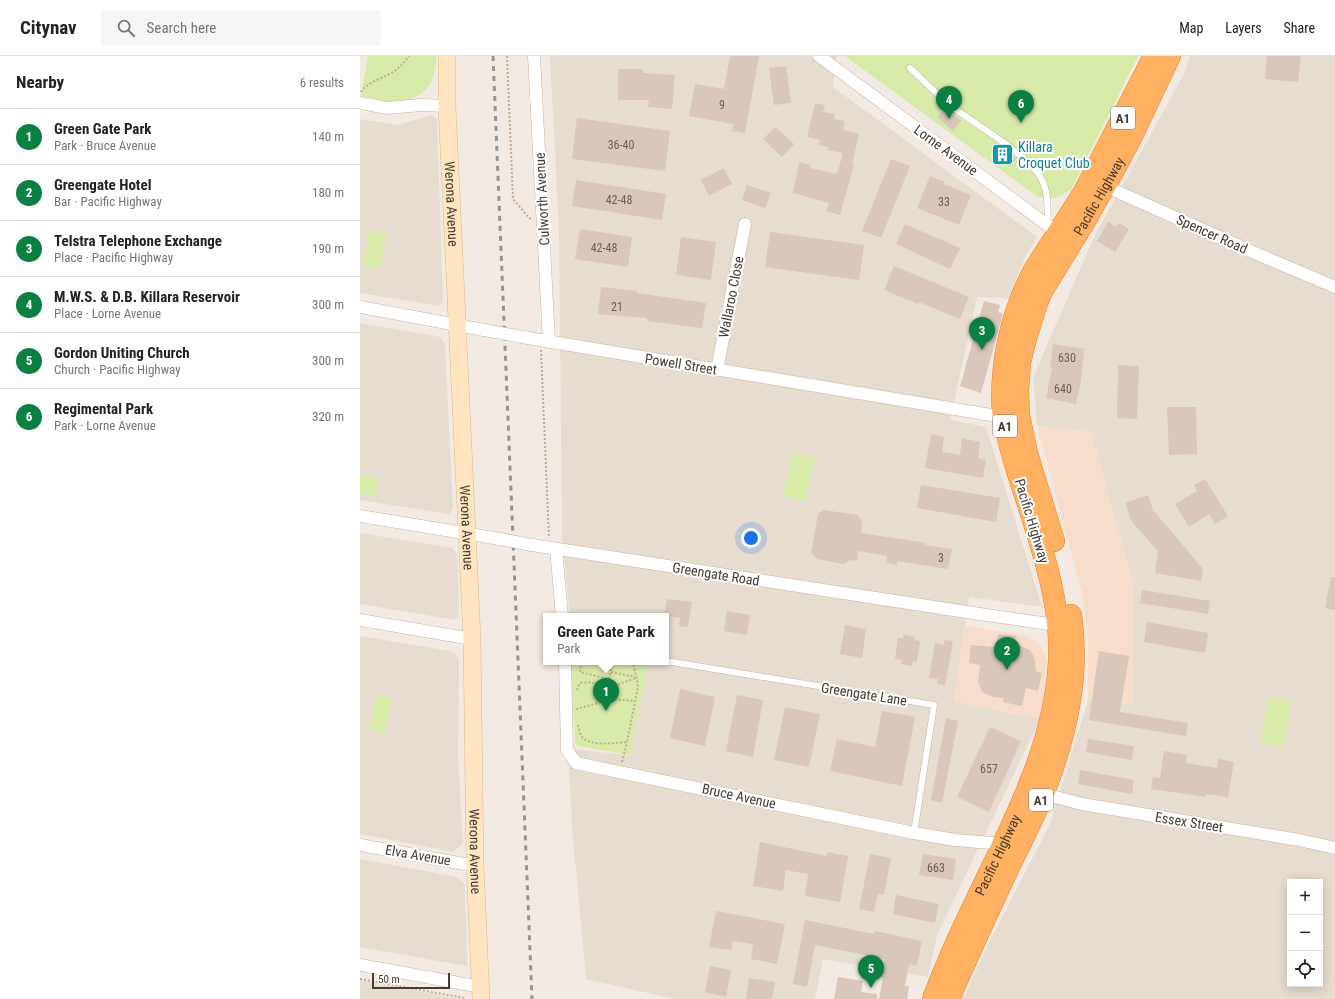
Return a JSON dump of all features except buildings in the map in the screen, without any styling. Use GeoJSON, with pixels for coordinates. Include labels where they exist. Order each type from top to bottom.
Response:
{"type":"FeatureCollection","features":[{"type":"Feature","properties":{"kind":"highway","name":"Pacific Highway"},"geometry":{"type":"LineString","coordinates":[[1098,183],[1154,56]]}},
{"type":"Feature","properties":{"kind":"highway","name":"Pacific Highway"},"geometry":{"type":"LineString","coordinates":[[949,999],[968,955],[1044,794],[1057,759],[1071,698],[1074,664],[1065,626],[1012,455],[1003,417],[1002,387],[1005,360],[1017,311],[1030,277],[1060,233],[1131,138],[1170,56]]}},
{"type":"Feature","properties":{"kind":"highway","name":"Pacific Highway"},"geometry":{"type":"LineString","coordinates":[[932,999],[950,955],[1004,844],[1029,786],[1041,753],[1055,694],[1065,626],[1060,564],[1022,435],[1019,415],[1018,390],[1020,363],[1036,306],[1048,280],[1060,233]]}},
{"type":"Feature","properties":{"kind":"street","name":"Werona Avenue"},"geometry":{"type":"LineString","coordinates":[[447,56],[447,106],[472,639],[476,995]]}},
{"type":"Feature","properties":{"kind":"street","name":"Culworth Avenue"},"geometry":{"type":"LineString","coordinates":[[534,56],[550,342]]}},
{"type":"Feature","properties":{"kind":"street","name":"Lorne Avenue"},"geometry":{"type":"LineString","coordinates":[[819,56],[1060,233]]}},
{"type":"Feature","properties":{"kind":"street"},"geometry":{"type":"LineString","coordinates":[[360,103],[387,108],[421,105],[447,106]]}},
{"type":"Feature","properties":{"kind":"street","name":"Spencer Road"},"geometry":{"type":"LineString","coordinates":[[1098,183],[1335,287]]}},
{"type":"Feature","properties":{"kind":"street","name":"Wallaroo Close"},"geometry":{"type":"LineString","coordinates":[[717,370],[745,224]]}},
{"type":"Feature","properties":{"kind":"street","name":"Powell Street"},"geometry":{"type":"LineString","coordinates":[[360,307],[550,342],[1003,417]]}},
{"type":"Feature","properties":{"kind":"street","name":"Greengate Road"},"geometry":{"type":"LineString","coordinates":[[360,516],[556,549],[1065,626]]}},
{"type":"Feature","properties":{"kind":"street"},"geometry":{"type":"LineString","coordinates":[[556,549],[562,613]]}},
{"type":"Feature","properties":{"kind":"street"},"geometry":{"type":"LineString","coordinates":[[360,620],[472,639]]}},
{"type":"Feature","properties":{"kind":"street","name":"Bruce Avenue"},"geometry":{"type":"LineString","coordinates":[[565,665],[567,750],[576,762],[914,833],[955,840],[1004,844]]}},
{"type":"Feature","properties":{"kind":"street","name":"Essex Street"},"geometry":{"type":"LineString","coordinates":[[1044,794],[1082,804],[1299,840],[1335,848]]}},
{"type":"Feature","properties":{"kind":"street","name":"Elva Avenue"},"geometry":{"type":"LineString","coordinates":[[360,845],[475,866]]}},
{"type":"Feature","properties":{"kind":"street"},"geometry":{"type":"LineString","coordinates":[[360,965],[476,995]]}},
{"type":"Feature","properties":{"kind":"lane"},"geometry":{"type":"LineString","coordinates":[[910,68],[940,97],[1001,140],[1037,172],[1043,180],[1060,233]]}},
{"type":"Feature","properties":{"kind":"lane","name":"Greengate Lane"},"geometry":{"type":"LineString","coordinates":[[669,662],[934,705],[914,833]]}},
{"type":"Feature","properties":{"kind":"path"},"geometry":{"type":"LineString","coordinates":[[360,93],[367,86],[401,66],[409,56]]}},
{"type":"Feature","properties":{"kind":"path"},"geometry":{"type":"LineString","coordinates":[[507,56],[513,198],[544,235]]}},
{"type":"Feature","properties":{"kind":"path"},"geometry":{"type":"LineString","coordinates":[[550,342],[541,348],[549,537],[556,549]]}},
{"type":"Feature","properties":{"kind":"path"},"geometry":{"type":"LineString","coordinates":[[580,665],[580,672],[609,679],[612,666],[608,665]]}},
{"type":"Feature","properties":{"kind":"path"},"geometry":{"type":"LineString","coordinates":[[620,771],[638,685],[634,665]]}},
{"type":"Feature","properties":{"kind":"path"},"geometry":{"type":"LineString","coordinates":[[611,672],[636,678]]}},
{"type":"Feature","properties":{"kind":"path"},"geometry":{"type":"LineString","coordinates":[[612,699],[612,692],[618,684],[636,678]]}},
{"type":"Feature","properties":{"kind":"path"},"geometry":{"type":"LineString","coordinates":[[577,693],[580,683],[589,682],[601,685],[612,692]]}},
{"type":"Feature","properties":{"kind":"path"},"geometry":{"type":"LineString","coordinates":[[578,716],[577,709],[612,699],[635,701]]}},
{"type":"Feature","properties":{"kind":"path"},"geometry":{"type":"LineString","coordinates":[[578,723],[581,735],[584,739],[608,744],[627,742]]}},
{"type":"Feature","properties":{"kind":"path"},"geometry":{"type":"LineString","coordinates":[[360,979],[476,995]]}},
{"type":"Feature","properties":{"kind":"shaded area"},"geometry":{"type":"Polygon","coordinates":[[[550,56],[837,56],[833,87],[1037,237],[1026,255],[1009,298],[977,297],[950,420],[986,427],[1042,607],[969,597],[954,701],[1040,719],[937,935],[928,977],[823,959],[815,999],[674,999],[586,979],[572,827],[569,770],[570,749],[630,755],[646,665],[669,665],[669,613],[570,613],[562,535],[559,231],[550,56]]]}},
{"type":"Feature","properties":{"kind":"shaded area"},"geometry":{"type":"Polygon","coordinates":[[[1190,56],[1335,56],[1335,999],[963,999],[992,937],[1050,824],[1088,701],[1133,704],[1133,584],[1091,432],[1037,426],[1033,377],[1095,235],[1184,74],[1190,56]]]}},
{"type":"Feature","properties":{"kind":"shaded area"},"geometry":{"type":"Polygon","coordinates":[[[432,115],[437,119],[443,301],[439,306],[360,293],[360,119],[398,125],[432,115]]]}},
{"type":"Feature","properties":{"kind":"shaded area"},"geometry":{"type":"Polygon","coordinates":[[[360,323],[440,337],[445,344],[453,509],[449,514],[360,500],[360,323]]]}},
{"type":"Feature","properties":{"kind":"shaded area"},"geometry":{"type":"Polygon","coordinates":[[[1037,426],[1091,432],[1133,584],[1133,704],[1088,701],[1088,636],[1082,593],[1037,426]]]}},
{"type":"Feature","properties":{"kind":"shaded area"},"geometry":{"type":"Polygon","coordinates":[[[360,533],[452,548],[457,553],[459,616],[455,620],[360,604],[360,533]]]}},
{"type":"Feature","properties":{"kind":"shaded area"},"geometry":{"type":"Polygon","coordinates":[[[964,626],[1024,635],[1042,646],[1049,665],[1040,719],[954,701],[964,626]]]}},
{"type":"Feature","properties":{"kind":"shaded area"},"geometry":{"type":"Polygon","coordinates":[[[360,636],[449,651],[457,656],[459,662],[458,755],[463,843],[454,852],[360,834],[360,636]]]}},
{"type":"Feature","properties":{"kind":"shaded area"},"geometry":{"type":"Polygon","coordinates":[[[360,859],[457,877],[465,885],[467,966],[360,947],[360,859]]]}},
{"type":"Feature","properties":{"kind":"shaded area"},"geometry":{"type":"Polygon","coordinates":[[[360,980],[460,999],[360,999],[360,980]]]}},
{"type":"Feature","properties":{"kind":"green space"},"geometry":{"type":"Polygon","coordinates":[[[368,56],[436,56],[436,64],[432,81],[422,93],[416,97],[400,101],[383,101],[361,96],[368,56]]]}},
{"type":"Feature","properties":{"kind":"green space"},"geometry":{"type":"Polygon","coordinates":[[[845,56],[1138,56],[1071,190],[1055,198],[1038,197],[845,56]]]}},
{"type":"Feature","properties":{"kind":"green space"},"geometry":{"type":"Polygon","coordinates":[[[370,230],[387,233],[380,269],[363,266],[370,230]]]}},
{"type":"Feature","properties":{"kind":"green space"},"geometry":{"type":"Polygon","coordinates":[[[792,453],[815,458],[805,501],[783,496],[792,453]]]}},
{"type":"Feature","properties":{"kind":"green space"},"geometry":{"type":"Polygon","coordinates":[[[360,475],[378,478],[375,495],[360,493],[360,475]]]}},
{"type":"Feature","properties":{"kind":"green space"},"geometry":{"type":"Polygon","coordinates":[[[571,665],[647,665],[630,755],[578,746],[575,743],[571,665]]]}},
{"type":"Feature","properties":{"kind":"green space"},"geometry":{"type":"Polygon","coordinates":[[[376,695],[392,698],[385,734],[369,731],[376,695]]]}},
{"type":"Feature","properties":{"kind":"green space"},"geometry":{"type":"Polygon","coordinates":[[[1269,697],[1292,702],[1283,747],[1260,742],[1269,697]]]}},
{"type":"Feature","properties":{"kind":"railway"},"geometry":{"type":"LineString","coordinates":[[493,56],[532,999]]}},
{"type":"Feature","properties":{"kind":"place","name":"M.W.S. & D.B. Killara Reservoir"},"geometry":{"type":"Point","coordinates":[949,119]}},
{"type":"Feature","properties":{"kind":"place","name":"Regimental Park"},"geometry":{"type":"Point","coordinates":[1021,123]}},
{"type":"Feature","properties":{"kind":"place","name":"Killara Croquet Club"},"geometry":{"type":"Point","coordinates":[1003,155]}},
{"type":"Feature","properties":{"kind":"place","name":"Telstra Telephone Exchange"},"geometry":{"type":"Point","coordinates":[982,350]}},
{"type":"Feature","properties":{"kind":"place","name":"Greengate Hotel"},"geometry":{"type":"Point","coordinates":[1007,670]}},
{"type":"Feature","properties":{"kind":"place","name":"Green Gate Park"},"geometry":{"type":"Point","coordinates":[606,711]}},
{"type":"Feature","properties":{"kind":"place","name":"Gordon Uniting Church"},"geometry":{"type":"Point","coordinates":[871,988]}}]}
